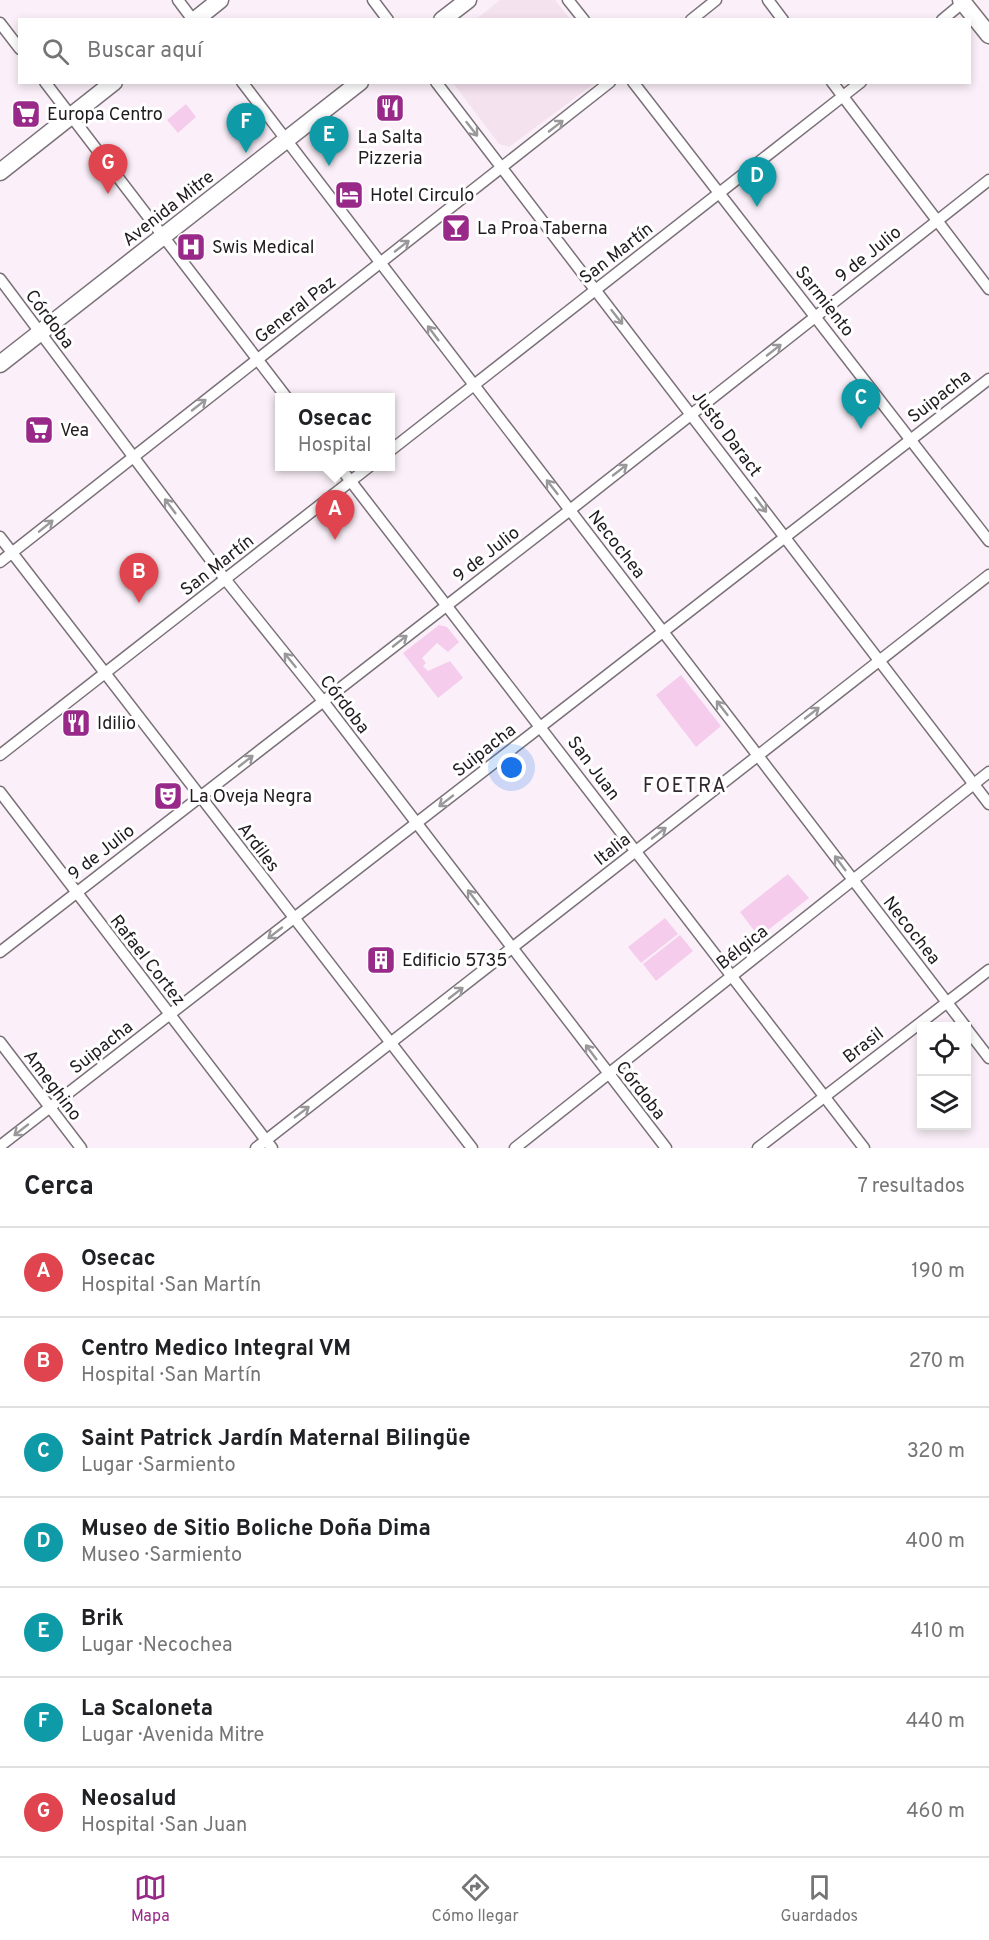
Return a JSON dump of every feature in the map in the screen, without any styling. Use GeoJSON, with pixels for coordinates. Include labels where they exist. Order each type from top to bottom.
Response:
{"type":"FeatureCollection","features":[{"type":"Feature","properties":{"kind":"main road"},"geometry":{"type":"LineString","coordinates":[[197,18],[220,0]]}},
{"type":"Feature","properties":{"kind":"main road"},"geometry":{"type":"LineString","coordinates":[[445,18],[468,0]]}},
{"type":"Feature","properties":{"kind":"main road"},"geometry":{"type":"LineString","coordinates":[[964,1],[989,35]]}},
{"type":"Feature","properties":{"kind":"main road"},"geometry":{"type":"LineString","coordinates":[[0,172],[111,84]]}},
{"type":"Feature","properties":{"kind":"main road","name":"Avenida Mitre"},"geometry":{"type":"LineString","coordinates":[[0,364],[357,84]]}},
{"type":"Feature","properties":{"kind":"street"},"geometry":{"type":"LineString","coordinates":[[178,0],[192,18]]}},
{"type":"Feature","properties":{"kind":"street"},"geometry":{"type":"LineString","coordinates":[[373,0],[386,18]]}},
{"type":"Feature","properties":{"kind":"street"},"geometry":{"type":"LineString","coordinates":[[568,0],[582,18]]}},
{"type":"Feature","properties":{"kind":"street"},"geometry":{"type":"LineString","coordinates":[[694,18],[716,0]]}},
{"type":"Feature","properties":{"kind":"street"},"geometry":{"type":"LineString","coordinates":[[768,0],[782,18]]}},
{"type":"Feature","properties":{"kind":"street"},"geometry":{"type":"LineString","coordinates":[[944,18],[964,1]]}},
{"type":"Feature","properties":{"kind":"street"},"geometry":{"type":"LineString","coordinates":[[0,23],[18,46]]}},
{"type":"Feature","properties":{"kind":"street"},"geometry":{"type":"LineString","coordinates":[[47,84],[165,236],[282,393]]}},
{"type":"Feature","properties":{"kind":"street","name":"Necochea"},"geometry":{"type":"LineString","coordinates":[[243,84],[962,1022]]}},
{"type":"Feature","properties":{"kind":"street","name":"Justo Daract"},"geometry":{"type":"LineString","coordinates":[[438,84],[989,804]]}},
{"type":"Feature","properties":{"kind":"street","name":"General Paz"},"geometry":{"type":"LineString","coordinates":[[0,562],[607,84]]}},
{"type":"Feature","properties":{"kind":"street","name":"Sarmiento"},"geometry":{"type":"LineString","coordinates":[[635,84],[718,194],[817,316],[989,541]]}},
{"type":"Feature","properties":{"kind":"street"},"geometry":{"type":"LineString","coordinates":[[834,84],[989,289]]}},
{"type":"Feature","properties":{"kind":"street","name":"San Martín"},"geometry":{"type":"LineString","coordinates":[[395,446],[858,84]]}},
{"type":"Feature","properties":{"kind":"street","name":"9 de Julio"},"geometry":{"type":"LineString","coordinates":[[0,952],[570,510],[989,180]]}},
{"type":"Feature","properties":{"kind":"street","name":"Córdoba"},"geometry":{"type":"LineString","coordinates":[[0,279],[225,579],[323,701],[666,1148]]}},
{"type":"Feature","properties":{"kind":"street","name":"Suipacha"},"geometry":{"type":"LineString","coordinates":[[0,1146],[989,379]]}},
{"type":"Feature","properties":{"kind":"street","name":"San Juan"},"geometry":{"type":"LineString","coordinates":[[343,471],[542,726],[864,1148]]}},
{"type":"Feature","properties":{"kind":"street","name":"San Martín"},"geometry":{"type":"LineString","coordinates":[[0,755],[363,471]]}},
{"type":"Feature","properties":{"kind":"street","name":"Ardiles"},"geometry":{"type":"LineString","coordinates":[[0,537],[390,1045],[472,1148]]}},
{"type":"Feature","properties":{"kind":"street","name":"Italia"},"geometry":{"type":"LineString","coordinates":[[256,1148],[269,1144],[390,1045],[989,575]]}},
{"type":"Feature","properties":{"kind":"street","name":"Bélgica"},"geometry":{"type":"LineString","coordinates":[[515,1148],[989,772]]}},
{"type":"Feature","properties":{"kind":"street","name":"Rafael Cortez"},"geometry":{"type":"LineString","coordinates":[[0,792],[269,1144]]}},
{"type":"Feature","properties":{"kind":"street","name":"Brasil"},"geometry":{"type":"LineString","coordinates":[[758,1148],[989,970]]}},
{"type":"Feature","properties":{"kind":"street","name":"Necochea"},"geometry":{"type":"LineString","coordinates":[[971,1034],[989,1058]]}},
{"type":"Feature","properties":{"kind":"street","name":"Ameghino"},"geometry":{"type":"LineString","coordinates":[[0,1042],[81,1148]]}},
{"type":"Feature","properties":{"kind":"shaded area"},"geometry":{"type":"Polygon","coordinates":[[[500,0],[555,0],[569,18],[478,18],[500,0]]]}},
{"type":"Feature","properties":{"kind":"shaded area"},"geometry":{"type":"Polygon","coordinates":[[[454,84],[594,84],[509,147],[499,144],[454,84]]]}},
{"type":"Feature","properties":{"kind":"shaded area"},"geometry":{"type":"Polygon","coordinates":[[[186,104],[196,117],[178,133],[167,120],[186,104]]]}},
{"type":"Feature","properties":{"kind":"shaded area"},"geometry":{"type":"Polygon","coordinates":[[[439,625],[447,627],[459,642],[448,652],[437,643],[422,658],[426,663],[423,666],[428,671],[450,661],[463,678],[438,698],[403,653],[439,625]]]}},
{"type":"Feature","properties":{"kind":"shaded area"},"geometry":{"type":"Polygon","coordinates":[[[681,675],[721,726],[696,747],[656,695],[681,675]]]}},
{"type":"Feature","properties":{"kind":"shaded area"},"geometry":{"type":"Polygon","coordinates":[[[788,874],[809,898],[759,937],[740,912],[788,874]]]}},
{"type":"Feature","properties":{"kind":"shaded area"},"geometry":{"type":"Polygon","coordinates":[[[665,918],[678,934],[641,963],[628,947],[665,918]]]}},
{"type":"Feature","properties":{"kind":"shaded area"},"geometry":{"type":"Polygon","coordinates":[[[680,935],[693,951],[656,981],[643,964],[680,935]]]}},
{"type":"Feature","properties":{"kind":"place","name":"La Salta Pizzeria"},"geometry":{"type":"Point","coordinates":[390,108]}},
{"type":"Feature","properties":{"kind":"place","name":"Europa Centro"},"geometry":{"type":"Point","coordinates":[26,114]}},
{"type":"Feature","properties":{"kind":"place","name":"La Scaloneta"},"geometry":{"type":"Point","coordinates":[246,153]}},
{"type":"Feature","properties":{"kind":"place","name":"Brik"},"geometry":{"type":"Point","coordinates":[329,166]}},
{"type":"Feature","properties":{"kind":"place","name":"Neosalud"},"geometry":{"type":"Point","coordinates":[108,194]}},
{"type":"Feature","properties":{"kind":"place","name":"Hotel Circulo"},"geometry":{"type":"Point","coordinates":[349,195]}},
{"type":"Feature","properties":{"kind":"place","name":"Museo de Sitio Boliche Doña Dima"},"geometry":{"type":"Point","coordinates":[757,207]}},
{"type":"Feature","properties":{"kind":"place","name":"La Proa Taberna"},"geometry":{"type":"Point","coordinates":[456,228]}},
{"type":"Feature","properties":{"kind":"place","name":"Swis Medical"},"geometry":{"type":"Point","coordinates":[191,247]}},
{"type":"Feature","properties":{"kind":"place","name":"Saint Patrick Jardín Maternal Bilingüe"},"geometry":{"type":"Point","coordinates":[861,429]}},
{"type":"Feature","properties":{"kind":"place","name":"Vea"},"geometry":{"type":"Point","coordinates":[39,430]}},
{"type":"Feature","properties":{"kind":"place","name":"Osecac"},"geometry":{"type":"Point","coordinates":[335,540]}},
{"type":"Feature","properties":{"kind":"place","name":"Centro Medico Integral VM"},"geometry":{"type":"Point","coordinates":[139,603]}},
{"type":"Feature","properties":{"kind":"place","name":"Idilio"},"geometry":{"type":"Point","coordinates":[76,723]}},
{"type":"Feature","properties":{"kind":"place","name":"La Oveja Negra"},"geometry":{"type":"Point","coordinates":[168,796]}},
{"type":"Feature","properties":{"kind":"place","name":"Edificio 5735"},"geometry":{"type":"Point","coordinates":[381,960]}},
{"type":"Feature","properties":{"kind":"district","name":"FOETRA"},"geometry":{"type":"Point","coordinates":[685,785]}}]}
